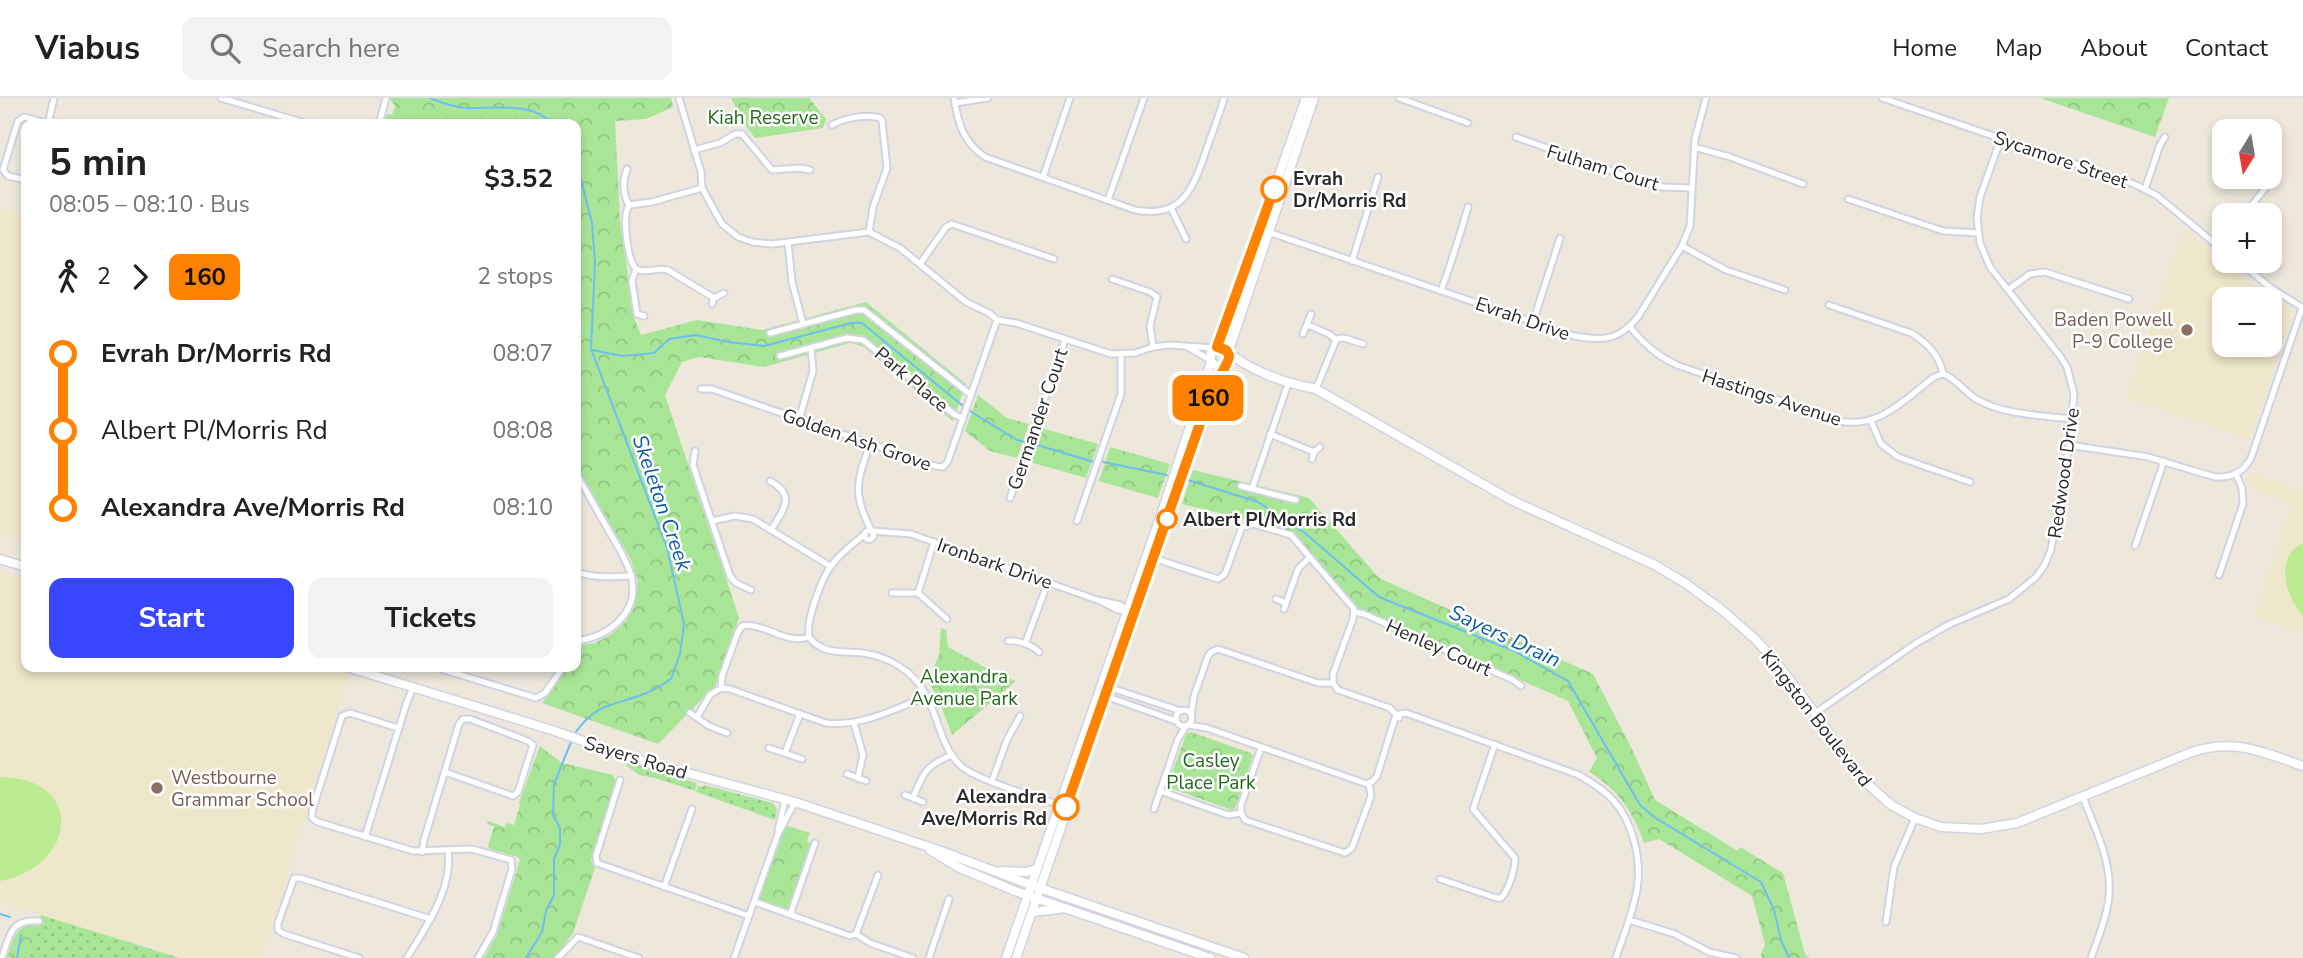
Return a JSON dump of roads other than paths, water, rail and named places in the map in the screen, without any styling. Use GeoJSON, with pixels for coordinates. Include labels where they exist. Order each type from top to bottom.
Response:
{"type":"FeatureCollection","features":[{"type":"Feature","properties":{"kind":"street"},"geometry":{"type":"LineString","coordinates":[[50,119],[54,98]]}},
{"type":"Feature","properties":{"kind":"street"},"geometry":{"type":"LineString","coordinates":[[221,98],[239,100],[294,119]]}},
{"type":"Feature","properties":{"kind":"street"},"geometry":{"type":"LineString","coordinates":[[381,119],[386,98]]}},
{"type":"Feature","properties":{"kind":"street"},"geometry":{"type":"LineString","coordinates":[[679,98],[701,172],[702,188],[722,224],[738,237],[760,244],[788,243],[869,232],[900,248],[966,302],[997,320],[1016,323],[1101,352],[1121,355],[1153,347],[1185,346],[1224,348],[1229,353]]}},
{"type":"Feature","properties":{"kind":"street"},"geometry":{"type":"LineString","coordinates":[[988,98],[954,100],[960,128],[977,152],[992,160],[1144,212],[1171,208],[1188,194],[1195,184],[1224,98]]}},
{"type":"Feature","properties":{"kind":"street"},"geometry":{"type":"LineString","coordinates":[[1043,177],[1070,98]]}},
{"type":"Feature","properties":{"kind":"street"},"geometry":{"type":"LineString","coordinates":[[1108,200],[1144,98]]}},
{"type":"Feature","properties":{"kind":"street"},"geometry":{"type":"LineString","coordinates":[[1150,557],[1210,395],[1228,361],[1264,231],[1306,98]]}},
{"type":"Feature","properties":{"kind":"street"},"geometry":{"type":"LineString","coordinates":[[1006,958],[1018,922],[1032,897],[1150,557],[1201,399],[1211,352],[1217,348],[1314,98]]}},
{"type":"Feature","properties":{"kind":"street"},"geometry":{"type":"LineString","coordinates":[[1399,98],[1468,123]]}},
{"type":"Feature","properties":{"kind":"street"},"geometry":{"type":"LineString","coordinates":[[1630,327],[1682,246],[1691,221],[1696,129],[1706,98]]}},
{"type":"Feature","properties":{"kind":"street","name":"Sycamore Street"},"geometry":{"type":"LineString","coordinates":[[1882,98],[2125,180],[2145,189],[2212,238]]}},
{"type":"Feature","properties":{"kind":"street"},"geometry":{"type":"LineString","coordinates":[[384,108],[392,111]]}},
{"type":"Feature","properties":{"kind":"street"},"geometry":{"type":"LineString","coordinates":[[832,125],[873,116],[882,121],[887,168],[873,207],[869,232]]}},
{"type":"Feature","properties":{"kind":"street"},"geometry":{"type":"LineString","coordinates":[[21,119],[18,121],[3,170],[8,176],[21,179]]}},
{"type":"Feature","properties":{"kind":"street"},"geometry":{"type":"LineString","coordinates":[[694,150],[741,134],[772,170],[810,170]]}},
{"type":"Feature","properties":{"kind":"street","name":"Fulham Court"},"geometry":{"type":"LineString","coordinates":[[1516,137],[1549,151],[1646,183],[1663,187],[1692,188]]}},
{"type":"Feature","properties":{"kind":"street"},"geometry":{"type":"LineString","coordinates":[[2145,189],[2165,137]]}},
{"type":"Feature","properties":{"kind":"street","name":"Redwood Drive"},"geometry":{"type":"LineString","coordinates":[[1815,713],[1918,642],[1950,624],[2009,598],[2028,585],[2044,566],[2051,550],[2069,445],[2074,394],[2067,367],[1990,267],[1978,233],[1980,197],[2001,138]]}},
{"type":"Feature","properties":{"kind":"street"},"geometry":{"type":"LineString","coordinates":[[1694,147],[1730,157],[1803,184]]}},
{"type":"Feature","properties":{"kind":"street"},"geometry":{"type":"LineString","coordinates":[[627,169],[624,194],[629,205],[625,216],[631,261],[636,269],[668,270],[713,301],[724,293]]}},
{"type":"Feature","properties":{"kind":"street"},"geometry":{"type":"LineString","coordinates":[[1352,261],[1378,177]]}},
{"type":"Feature","properties":{"kind":"street"},"geometry":{"type":"LineString","coordinates":[[629,205],[652,202],[702,188]]}},
{"type":"Feature","properties":{"kind":"street"},"geometry":{"type":"LineString","coordinates":[[2254,203],[2265,189]]}},
{"type":"Feature","properties":{"kind":"street"},"geometry":{"type":"LineString","coordinates":[[1848,200],[1942,231],[1978,233]]}},
{"type":"Feature","properties":{"kind":"street"},"geometry":{"type":"LineString","coordinates":[[1441,291],[1468,207]]}},
{"type":"Feature","properties":{"kind":"street"},"geometry":{"type":"LineString","coordinates":[[1171,208],[1186,239]]}},
{"type":"Feature","properties":{"kind":"street"},"geometry":{"type":"LineString","coordinates":[[920,264],[946,227],[953,224],[1054,259]]}},
{"type":"Feature","properties":{"kind":"street","name":"Evrah Drive"},"geometry":{"type":"LineString","coordinates":[[1264,231],[1574,336],[1594,340],[1615,337],[1630,327]]}},
{"type":"Feature","properties":{"kind":"street"},"geometry":{"type":"LineString","coordinates":[[1533,322],[1560,238]]}},
{"type":"Feature","properties":{"kind":"street"},"geometry":{"type":"LineString","coordinates":[[788,243],[792,282],[803,324]]}},
{"type":"Feature","properties":{"kind":"street"},"geometry":{"type":"LineString","coordinates":[[1682,246],[1717,266],[1785,289]]}},
{"type":"Feature","properties":{"kind":"street"},"geometry":{"type":"LineString","coordinates":[[636,269],[632,281],[637,314],[644,316]]}},
{"type":"Feature","properties":{"kind":"street"},"geometry":{"type":"LineString","coordinates":[[2009,289],[2030,274],[2045,272],[2129,299]]}},
{"type":"Feature","properties":{"kind":"street"},"geometry":{"type":"LineString","coordinates":[[2069,445],[2164,461],[2215,477],[2236,474],[2244,469],[2251,458],[2302,308],[2252,273]]}},
{"type":"Feature","properties":{"kind":"street"},"geometry":{"type":"LineString","coordinates":[[1112,279],[1160,295],[1150,326],[1153,347]]}},
{"type":"Feature","properties":{"kind":"street"},"geometry":{"type":"LineString","coordinates":[[1829,305],[1911,333],[1921,339],[1938,358],[1943,374]]}},
{"type":"Feature","properties":{"kind":"street"},"geometry":{"type":"LineString","coordinates":[[771,333],[856,310],[868,312],[971,395]]}},
{"type":"Feature","properties":{"kind":"street"},"geometry":{"type":"LineString","coordinates":[[1303,334],[1311,314]]}},
{"type":"Feature","properties":{"kind":"street","name":"Golden Ash Grove"},"geometry":{"type":"LineString","coordinates":[[701,389],[712,389],[787,415],[800,416],[808,422],[943,467],[948,461],[997,320]]}},
{"type":"Feature","properties":{"kind":"street"},"geometry":{"type":"LineString","coordinates":[[1308,325],[1329,334],[1336,344],[1316,389]]}},
{"type":"Feature","properties":{"kind":"street","name":"Hastings Avenue"},"geometry":{"type":"LineString","coordinates":[[1630,327],[1654,353],[1677,365],[1839,421],[1871,421]]}},
{"type":"Feature","properties":{"kind":"street","name":"Park Place"},"geometry":{"type":"LineString","coordinates":[[780,356],[848,338],[863,340],[955,415],[963,418]]}},
{"type":"Feature","properties":{"kind":"street"},"geometry":{"type":"LineString","coordinates":[[1335,339],[1344,338],[1363,344]]}},
{"type":"Feature","properties":{"kind":"street","name":"Germander Court"},"geometry":{"type":"LineString","coordinates":[[1010,498],[1065,340]]}},
{"type":"Feature","properties":{"kind":"street"},"geometry":{"type":"LineString","coordinates":[[1185,346],[1217,366],[1225,365]]}},
{"type":"Feature","properties":{"kind":"street"},"geometry":{"type":"LineString","coordinates":[[800,416],[813,371],[811,348]]}},
{"type":"Feature","properties":{"kind":"street","name":"Kingston Boulevard"},"geometry":{"type":"LineString","coordinates":[[1229,353],[1251,367],[1316,389],[1511,500],[1628,552],[1685,583],[1755,639],[1815,713],[1858,775],[1891,805],[1915,818],[1941,827],[1999,828],[2192,752],[2215,746],[2247,748],[2303,766]]}},
{"type":"Feature","properties":{"kind":"street"},"geometry":{"type":"LineString","coordinates":[[1077,521],[1121,394],[1121,355]]}},
{"type":"Feature","properties":{"kind":"street","name":"Kingston Boulevard"},"geometry":{"type":"LineString","coordinates":[[1225,365],[1251,367]]}},
{"type":"Feature","properties":{"kind":"street"},"geometry":{"type":"LineString","coordinates":[[1970,482],[1898,457],[1881,444],[1871,421],[1890,411],[1934,377],[1943,374],[1950,376],[1961,388],[1987,404],[2009,411],[2071,419]]}},
{"type":"Feature","properties":{"kind":"street"},"geometry":{"type":"LineString","coordinates":[[1252,489],[1289,381]]}},
{"type":"Feature","properties":{"kind":"street"},"geometry":{"type":"LineString","coordinates":[[1270,434],[1314,452]]}},
{"type":"Feature","properties":{"kind":"street"},"geometry":{"type":"LineString","coordinates":[[864,536],[864,518],[857,485],[870,444]]}},
{"type":"Feature","properties":{"kind":"street"},"geometry":{"type":"LineString","coordinates":[[1312,459],[1314,452],[1320,447]]}},
{"type":"Feature","properties":{"kind":"street"},"geometry":{"type":"LineString","coordinates":[[695,451],[693,465],[730,576],[736,583],[751,590]]}},
{"type":"Feature","properties":{"kind":"street"},"geometry":{"type":"LineString","coordinates":[[2135,546],[2164,461]]}},
{"type":"Feature","properties":{"kind":"street"},"geometry":{"type":"LineString","coordinates":[[2219,575],[2243,504],[2242,488],[2236,474]]}},
{"type":"Feature","properties":{"kind":"street"},"geometry":{"type":"LineString","coordinates":[[770,481],[783,491],[786,499],[785,507],[771,530]]}},
{"type":"Feature","properties":{"kind":"street"},"geometry":{"type":"LineString","coordinates":[[1241,486],[1296,500]]}},
{"type":"Feature","properties":{"kind":"street"},"geometry":{"type":"LineString","coordinates":[[581,489],[624,556],[631,576],[631,601],[622,618],[602,635],[581,640]]}},
{"type":"Feature","properties":{"kind":"street"},"geometry":{"type":"LineString","coordinates":[[712,521],[742,516],[752,519],[830,566]]}},
{"type":"Feature","properties":{"kind":"street"},"geometry":{"type":"LineString","coordinates":[[864,518],[872,533],[870,539],[864,536]]}},
{"type":"Feature","properties":{"kind":"street"},"geometry":{"type":"LineString","coordinates":[[1150,557],[1214,579],[1222,579],[1242,527],[1253,524],[1291,535],[1353,607],[1354,612],[1333,683],[1338,690],[1390,708],[1398,717]]}},
{"type":"Feature","properties":{"kind":"street","name":"Ironbark Drive"},"geometry":{"type":"LineString","coordinates":[[872,533],[911,534],[1100,601],[1120,605],[1131,612]]}},
{"type":"Feature","properties":{"kind":"street"},"geometry":{"type":"LineString","coordinates":[[864,536],[830,566],[808,624],[809,637],[817,646],[827,650],[871,654],[891,661],[915,679],[927,696],[952,755],[959,764],[969,772],[1063,806]]}},
{"type":"Feature","properties":{"kind":"street"},"geometry":{"type":"LineString","coordinates":[[918,593],[934,542]]}},
{"type":"Feature","properties":{"kind":"street"},"geometry":{"type":"LineString","coordinates":[[1276,599],[1285,606],[1298,569],[1309,558]]}},
{"type":"Feature","properties":{"kind":"street"},"geometry":{"type":"LineString","coordinates":[[0,559],[21,565]]}},
{"type":"Feature","properties":{"kind":"street"},"geometry":{"type":"LineString","coordinates":[[581,574],[606,578],[631,576]]}},
{"type":"Feature","properties":{"kind":"street"},"geometry":{"type":"LineString","coordinates":[[1025,644],[1048,582]]}},
{"type":"Feature","properties":{"kind":"street"},"geometry":{"type":"LineString","coordinates":[[892,593],[918,593],[947,619]]}},
{"type":"Feature","properties":{"kind":"street","name":"Henley Court"},"geometry":{"type":"LineString","coordinates":[[1354,612],[1513,680],[1521,686]]}},
{"type":"Feature","properties":{"kind":"street"},"geometry":{"type":"LineString","coordinates":[[721,688],[722,676],[742,625],[751,625],[790,639],[809,637]]}},
{"type":"Feature","properties":{"kind":"street"},"geometry":{"type":"LineString","coordinates":[[1007,641],[1013,640],[1040,652]]}},
{"type":"Feature","properties":{"kind":"street"},"geometry":{"type":"LineString","coordinates":[[1154,809],[1178,739],[1191,716],[1194,696],[1211,652],[1218,649],[1318,683],[1333,683]]}},
{"type":"Feature","properties":{"kind":"street","name":"Sayers Road"},"geometry":{"type":"LineString","coordinates":[[364,672],[552,730],[628,757],[790,801],[1244,958]]}},
{"type":"Feature","properties":{"kind":"street"},"geometry":{"type":"LineString","coordinates":[[451,672],[536,698],[545,693],[560,672]]}},
{"type":"Feature","properties":{"kind":"street"},"geometry":{"type":"LineString","coordinates":[[400,683],[407,692],[406,705]]}},
{"type":"Feature","properties":{"kind":"street"},"geometry":{"type":"LineString","coordinates":[[365,837],[413,687]]}},
{"type":"Feature","properties":{"kind":"street"},"geometry":{"type":"LineString","coordinates":[[698,717],[710,695],[721,688],[827,723],[854,723],[927,696]]}},
{"type":"Feature","properties":{"kind":"street"},"geometry":{"type":"LineString","coordinates":[[1104,690],[1187,711],[1207,728]]}},
{"type":"Feature","properties":{"kind":"street"},"geometry":{"type":"LineString","coordinates":[[1104,690],[1177,723],[1207,728],[1363,783],[1369,783],[1377,776],[1398,717],[1406,713],[1579,775],[1615,802],[1632,838],[1638,861],[1637,888],[1616,958]]}},
{"type":"Feature","properties":{"kind":"street"},"geometry":{"type":"LineString","coordinates":[[1178,739],[1176,716],[1194,696]]}},
{"type":"Feature","properties":{"kind":"street"},"geometry":{"type":"LineString","coordinates":[[398,728],[350,713],[342,716],[312,818],[405,849],[422,852],[477,850],[509,859],[512,869],[495,926],[478,958]]}},
{"type":"Feature","properties":{"kind":"street"},"geometry":{"type":"LineString","coordinates":[[690,713],[709,726],[727,733]]}},
{"type":"Feature","properties":{"kind":"street"},"geometry":{"type":"LineString","coordinates":[[785,752],[800,714]]}},
{"type":"Feature","properties":{"kind":"street"},"geometry":{"type":"LineString","coordinates":[[992,781],[1007,740],[1020,716]]}},
{"type":"Feature","properties":{"kind":"street"},"geometry":{"type":"LineString","coordinates":[[422,852],[424,840],[459,724],[463,719],[527,741],[533,746],[518,792],[513,796],[445,772]]}},
{"type":"Feature","properties":{"kind":"street"},"geometry":{"type":"LineString","coordinates":[[854,723],[863,755],[858,778]]}},
{"type":"Feature","properties":{"kind":"street"},"geometry":{"type":"LineString","coordinates":[[1440,879],[1496,898],[1504,896],[1516,860],[1476,809],[1476,800],[1495,744]]}},
{"type":"Feature","properties":{"kind":"street"},"geometry":{"type":"LineString","coordinates":[[769,748],[802,759]]}},
{"type":"Feature","properties":{"kind":"street"},"geometry":{"type":"LineString","coordinates":[[1261,748],[1241,805],[1245,820],[1339,852],[1346,853],[1352,848],[1371,796],[1369,783]]}},
{"type":"Feature","properties":{"kind":"street"},"geometry":{"type":"LineString","coordinates":[[914,798],[929,766],[952,755]]}},
{"type":"Feature","properties":{"kind":"street"},"geometry":{"type":"LineString","coordinates":[[847,775],[866,781]]}},
{"type":"Feature","properties":{"kind":"street"},"geometry":{"type":"LineString","coordinates":[[620,780],[596,861],[600,865],[749,916]]}},
{"type":"Feature","properties":{"kind":"street"},"geometry":{"type":"LineString","coordinates":[[1160,791],[1228,815],[1241,813]]}},
{"type":"Feature","properties":{"kind":"street"},"geometry":{"type":"LineString","coordinates":[[905,795],[923,802]]}},
{"type":"Feature","properties":{"kind":"street"},"geometry":{"type":"LineString","coordinates":[[2083,797],[2104,851],[2109,881],[2106,911],[2091,958]]}},
{"type":"Feature","properties":{"kind":"street"},"geometry":{"type":"LineString","coordinates":[[734,958],[790,801]]}},
{"type":"Feature","properties":{"kind":"street"},"geometry":{"type":"LineString","coordinates":[[1035,886],[1036,869],[1063,806]]}},
{"type":"Feature","properties":{"kind":"street"},"geometry":{"type":"LineString","coordinates":[[664,887],[692,809]]}},
{"type":"Feature","properties":{"kind":"street"},"geometry":{"type":"LineString","coordinates":[[1886,922],[1894,867],[1915,818]]}},
{"type":"Feature","properties":{"kind":"street"},"geometry":{"type":"LineString","coordinates":[[790,915],[815,843]]}},
{"type":"Feature","properties":{"kind":"street","name":"Sayers Road"},"geometry":{"type":"LineString","coordinates":[[928,847],[960,868],[1015,891],[1210,958]]}},
{"type":"Feature","properties":{"kind":"street"},"geometry":{"type":"LineString","coordinates":[[407,958],[436,908],[448,870],[448,850]]}},
{"type":"Feature","properties":{"kind":"street"},"geometry":{"type":"LineString","coordinates":[[991,870],[1014,872],[1036,869]]}},
{"type":"Feature","properties":{"kind":"street"},"geometry":{"type":"LineString","coordinates":[[856,934],[877,875]]}},
{"type":"Feature","properties":{"kind":"street"},"geometry":{"type":"LineString","coordinates":[[359,958],[278,930],[294,878],[431,919]]}},
{"type":"Feature","properties":{"kind":"street"},"geometry":{"type":"LineString","coordinates":[[1015,891],[1018,922]]}},
{"type":"Feature","properties":{"kind":"street"},"geometry":{"type":"LineString","coordinates":[[1016,958],[1032,912],[1032,897]]}},
{"type":"Feature","properties":{"kind":"street"},"geometry":{"type":"LineString","coordinates":[[929,958],[949,899]]}},
{"type":"Feature","properties":{"kind":"street"},"geometry":{"type":"LineString","coordinates":[[755,902],[850,936],[856,934]]}},
{"type":"Feature","properties":{"kind":"street"},"geometry":{"type":"LineString","coordinates":[[1032,912],[1069,909]]}},
{"type":"Feature","properties":{"kind":"street"},"geometry":{"type":"LineString","coordinates":[[1629,920],[1675,934],[1709,952],[1736,958]]}},
{"type":"Feature","properties":{"kind":"street"},"geometry":{"type":"LineString","coordinates":[[2,958],[6,935],[23,921],[39,921]]}},
{"type":"Feature","properties":{"kind":"street"},"geometry":{"type":"LineString","coordinates":[[856,934],[870,943],[913,958]]}},
{"type":"Feature","properties":{"kind":"street"},"geometry":{"type":"LineString","coordinates":[[558,958],[578,937],[639,958]]}},
{"type":"Feature","properties":{"kind":"waterway","name":"Skeleton Creek"},"geometry":{"type":"LineString","coordinates":[[430,98],[462,107],[524,109],[546,119]]}},
{"type":"Feature","properties":{"kind":"waterway","name":"Skeleton Creek"},"geometry":{"type":"LineString","coordinates":[[575,733],[597,711],[649,692],[671,679],[680,654],[684,624],[667,548],[591,349],[595,262],[592,223],[581,180]]}},
{"type":"Feature","properties":{"kind":"waterway","name":"Sayers Drain"},"geometry":{"type":"LineString","coordinates":[[592,350],[622,356],[654,353],[669,339],[696,335],[764,346],[851,323],[862,323],[963,406]]}},
{"type":"Feature","properties":{"kind":"waterway","name":"Sayers Drain"},"geometry":{"type":"LineString","coordinates":[[970,411],[1017,440],[1025,442]]}},
{"type":"Feature","properties":{"kind":"waterway","name":"Sayers Drain"},"geometry":{"type":"LineString","coordinates":[[1034,444],[1094,462]]}},
{"type":"Feature","properties":{"kind":"waterway","name":"Sayers Drain"},"geometry":{"type":"LineString","coordinates":[[1103,462],[1167,475]]}},
{"type":"Feature","properties":{"kind":"waterway","name":"Sayers Drain"},"geometry":{"type":"LineString","coordinates":[[1188,480],[1258,502],[1305,533],[1379,597],[1514,651],[1568,681],[1640,805],[1654,817],[1761,882],[1774,910],[1781,940],[1789,958]]}},
{"type":"Feature","properties":{"kind":"waterway","name":"Skeleton Creek"},"geometry":{"type":"LineString","coordinates":[[526,958],[542,932],[546,911],[554,895],[554,859],[560,845],[560,828],[553,815],[554,784],[571,742]]}},
{"type":"Feature","properties":{"kind":"waterway"},"geometry":{"type":"LineString","coordinates":[[0,914],[10,917]]}},
{"type":"Feature","properties":{"kind":"waterway"},"geometry":{"type":"LineString","coordinates":[[17,958],[21,935]]}},
{"type":"Feature","properties":{"kind":"place","name":"Evrah Dr/Morris Rd"},"geometry":{"type":"Point","coordinates":[1274,189]}},
{"type":"Feature","properties":{"kind":"place","name":"Baden Powell P-9 College"},"geometry":{"type":"Point","coordinates":[2187,330]}},
{"type":"Feature","properties":{"kind":"place","name":"Albert Pl/Morris Rd"},"geometry":{"type":"Point","coordinates":[1167,519]}},
{"type":"Feature","properties":{"kind":"place","name":"Westbourne Grammar School"},"geometry":{"type":"Point","coordinates":[157,788]}},
{"type":"Feature","properties":{"kind":"place","name":"Alexandra Ave/Morris Rd"},"geometry":{"type":"Point","coordinates":[1066,807]}},
{"type":"Feature","properties":{"kind":"park label","name":"Kiah Reserve"},"geometry":{"type":"Point","coordinates":[763,117]}},
{"type":"Feature","properties":{"kind":"park label","name":"Alexandra Avenue Park"},"geometry":{"type":"Point","coordinates":[964,687]}},
{"type":"Feature","properties":{"kind":"park label","name":"Casley Place Park"},"geometry":{"type":"Point","coordinates":[1211,771]}}]}
